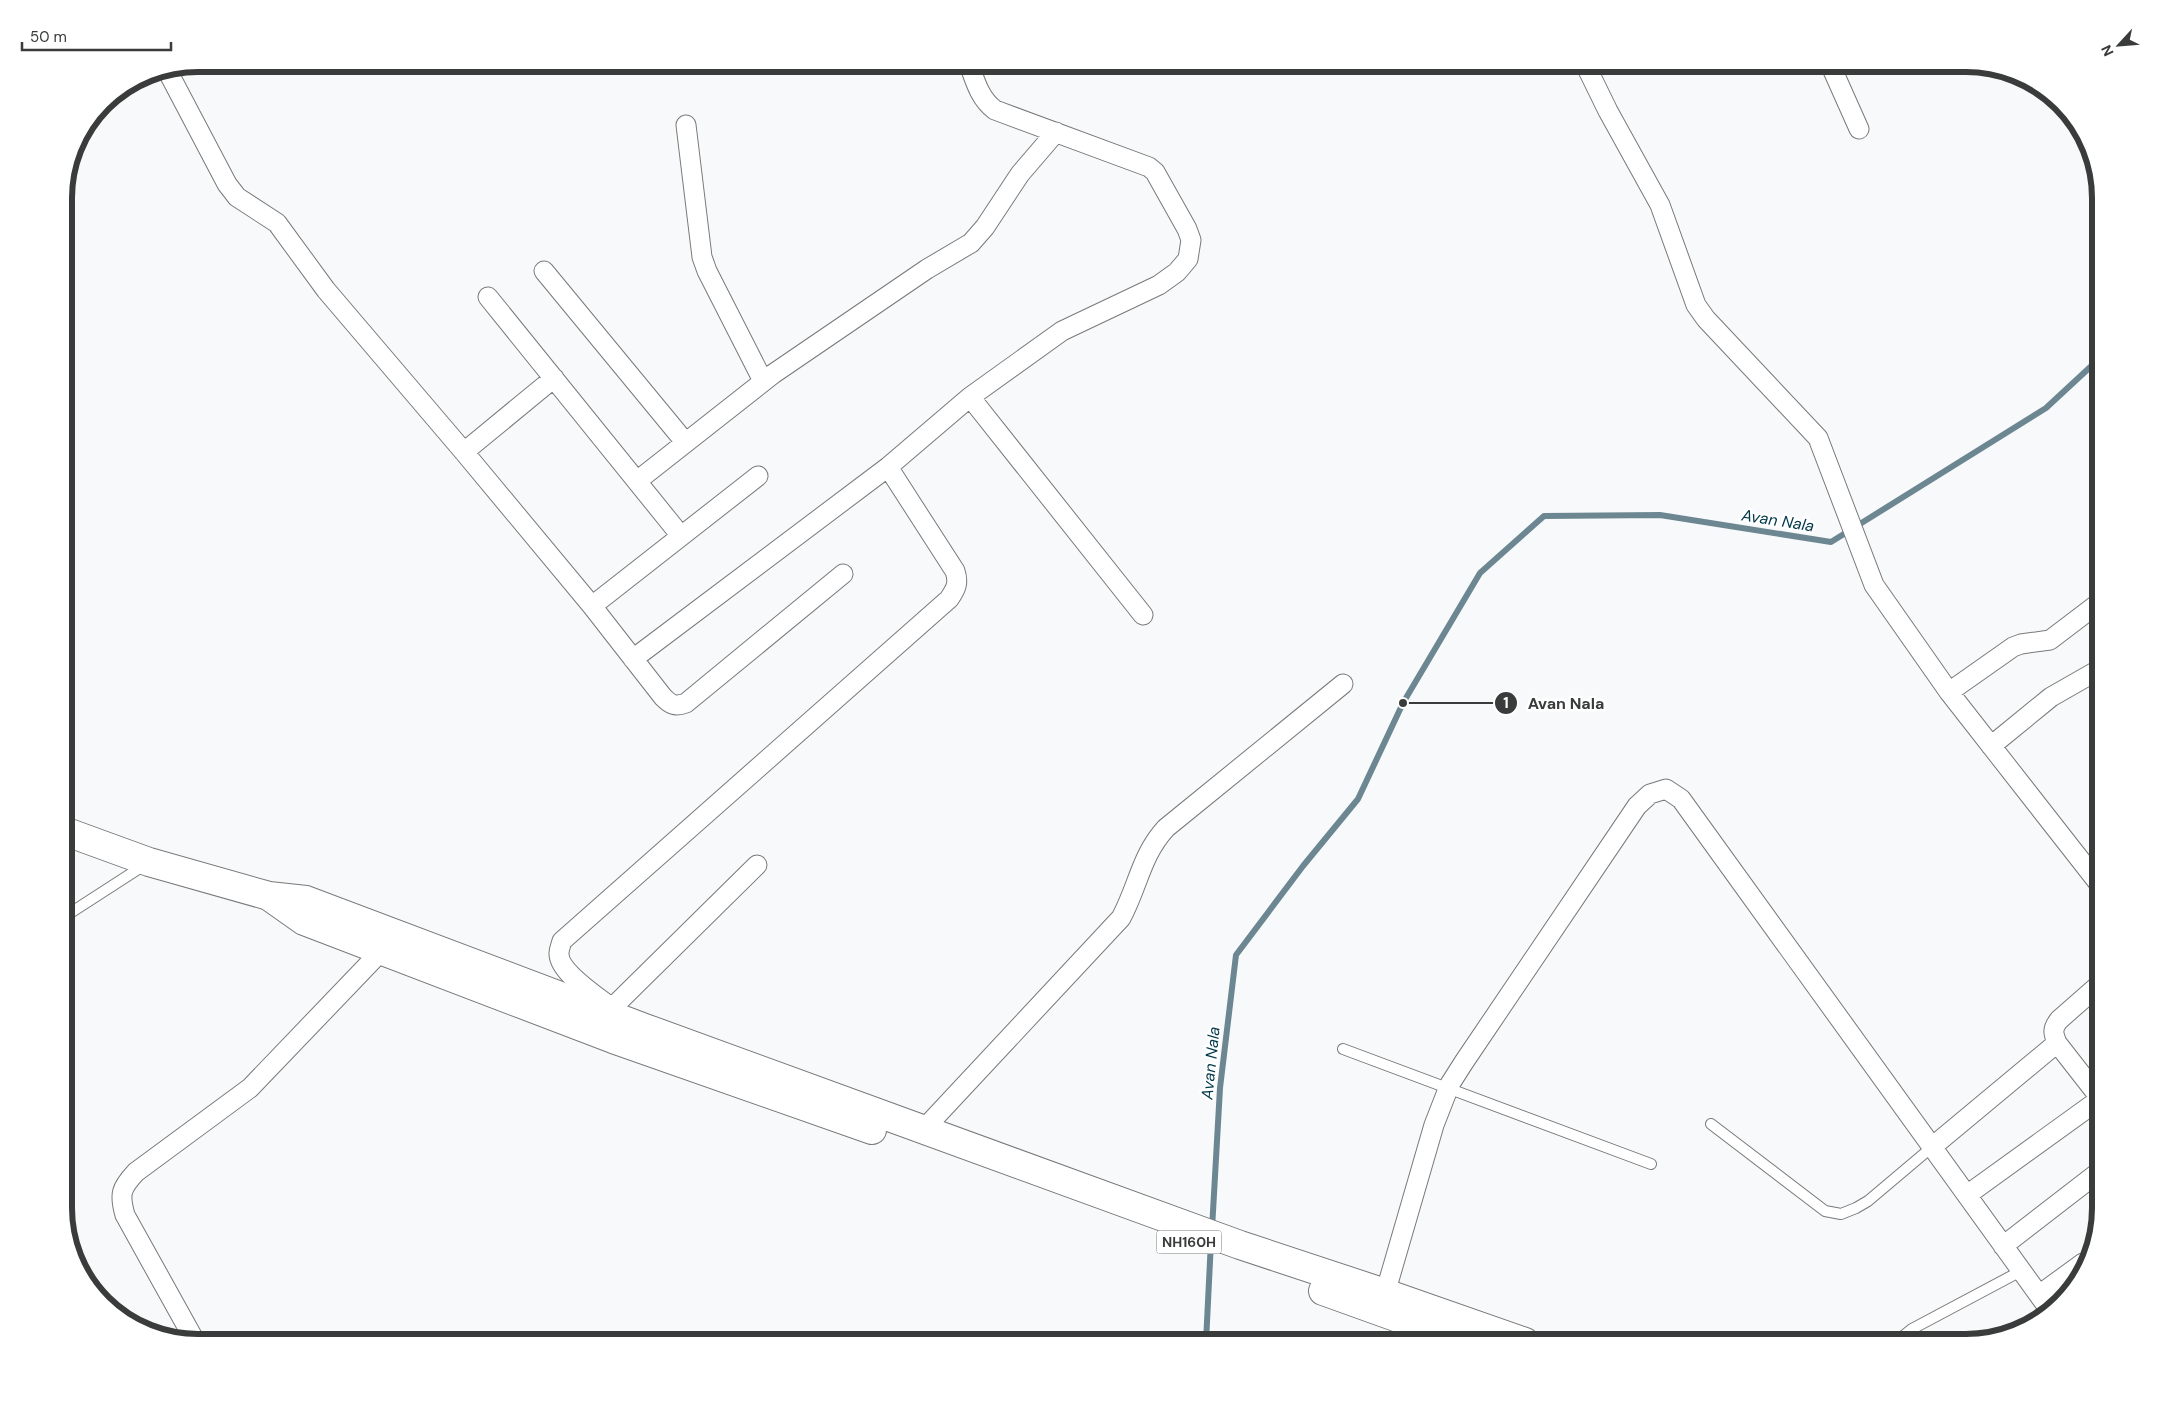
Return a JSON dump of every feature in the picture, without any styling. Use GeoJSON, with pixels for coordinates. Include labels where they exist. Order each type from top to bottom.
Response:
{"type":"FeatureCollection","features":[{"type":"Feature","properties":{"kind":"main road"},"geometry":{"type":"LineString","coordinates":[[73,834],[149,862],[269,896],[304,921],[390,942],[924,1129],[1145,1218]]}},
{"type":"Feature","properties":{"kind":"main road"},"geometry":{"type":"LineString","coordinates":[[604,1018],[1145,1218]]}},
{"type":"Feature","properties":{"kind":"main road","name":"NH160H"},"geometry":{"type":"LineString","coordinates":[[1145,1218],[1382,1302]]}},
{"type":"Feature","properties":{"kind":"main road"},"geometry":{"type":"LineString","coordinates":[[1382,1302],[1448,1334]]}},
{"type":"Feature","properties":{"kind":"main road"},"geometry":{"type":"LineString","coordinates":[[1382,1302],[1496,1334]]}},
{"type":"Feature","properties":{"kind":"street"},"geometry":{"type":"LineString","coordinates":[[633,659],[888,466],[970,397],[1062,331],[1159,285],[1177,272],[1188,259],[1192,240],[1155,172],[1149,167],[995,110],[988,104],[975,82],[972,72]]}},
{"type":"Feature","properties":{"kind":"street"},"geometry":{"type":"LineString","coordinates":[[1589,72],[1608,112],[1660,205],[1696,305],[1706,319],[1818,438],[1849,524],[1874,585],[1948,692],[2092,875]]}},
{"type":"Feature","properties":{"kind":"street"},"geometry":{"type":"LineString","coordinates":[[1834,72],[1859,129]]}},
{"type":"Feature","properties":{"kind":"street"},"geometry":{"type":"LineString","coordinates":[[170,76],[228,184],[237,196],[277,223],[326,290],[464,452],[592,606],[663,698],[671,705],[677,706],[686,703],[843,574]]}},
{"type":"Feature","properties":{"kind":"street"},"geometry":{"type":"LineString","coordinates":[[686,125],[702,258],[763,381]]}},
{"type":"Feature","properties":{"kind":"street"},"geometry":{"type":"LineString","coordinates":[[637,481],[763,381],[927,269],[971,243],[985,227],[1020,174],[1056,132]]}},
{"type":"Feature","properties":{"kind":"street"},"geometry":{"type":"LineString","coordinates":[[544,271],[685,442]]}},
{"type":"Feature","properties":{"kind":"street"},"geometry":{"type":"LineString","coordinates":[[488,297],[681,536]]}},
{"type":"Feature","properties":{"kind":"street"},"geometry":{"type":"LineString","coordinates":[[464,452],[554,378]]}},
{"type":"Feature","properties":{"kind":"street"},"geometry":{"type":"LineString","coordinates":[[970,397],[1144,615]]}},
{"type":"Feature","properties":{"kind":"street"},"geometry":{"type":"LineString","coordinates":[[758,865],[604,1018],[562,963],[559,954],[562,941],[941,605],[955,590],[958,580],[955,571],[888,466]]}},
{"type":"Feature","properties":{"kind":"street"},"geometry":{"type":"LineString","coordinates":[[592,606],[758,476]]}},
{"type":"Feature","properties":{"kind":"street"},"geometry":{"type":"LineString","coordinates":[[1948,692],[2013,648],[2021,644],[2050,640],[2092,608]]}},
{"type":"Feature","properties":{"kind":"street"},"geometry":{"type":"LineString","coordinates":[[1991,746],[2051,697],[2092,674]]}},
{"type":"Feature","properties":{"kind":"street"},"geometry":{"type":"LineString","coordinates":[[924,1129],[1121,918],[1130,902],[1148,852],[1166,828],[1343,684]]}},
{"type":"Feature","properties":{"kind":"street"},"geometry":{"type":"LineString","coordinates":[[1382,1302],[1434,1125],[1448,1090],[1464,1062],[1637,806],[1650,794],[1666,789],[1681,799],[2044,1302],[2070,1276]]}},
{"type":"Feature","properties":{"kind":"street"},"geometry":{"type":"LineString","coordinates":[[191,1333],[125,1215],[120,1199],[124,1185],[136,1172],[250,1088],[390,942]]}},
{"type":"Feature","properties":{"kind":"street"},"geometry":{"type":"LineString","coordinates":[[2092,991],[2059,1020],[2054,1026],[2053,1033],[2057,1043],[2092,1083]]}},
{"type":"Feature","properties":{"kind":"street"},"geometry":{"type":"LineString","coordinates":[[1932,1147],[2057,1043]]}},
{"type":"Feature","properties":{"kind":"street"},"geometry":{"type":"LineString","coordinates":[[1967,1196],[2092,1095]]}},
{"type":"Feature","properties":{"kind":"street"},"geometry":{"type":"LineString","coordinates":[[2003,1246],[2092,1177]]}},
{"type":"Feature","properties":{"kind":"lane"},"geometry":{"type":"LineString","coordinates":[[73,911],[149,862]]}},
{"type":"Feature","properties":{"kind":"lane"},"geometry":{"type":"LineString","coordinates":[[1343,1050],[1651,1164]]}},
{"type":"Feature","properties":{"kind":"lane"},"geometry":{"type":"LineString","coordinates":[[1711,1124],[1825,1211],[1841,1214],[1868,1201],[1932,1147]]}},
{"type":"Feature","properties":{"kind":"lane"},"geometry":{"type":"LineString","coordinates":[[1906,1334],[2021,1270]]}},
{"type":"Feature","properties":{"kind":"waterway","name":"Avan Nala"},"geometry":{"type":"LineString","coordinates":[[1212,1229],[1220,1088],[1236,955],[1303,866],[1358,799],[1403,703],[1480,573],[1544,516],[1660,515],[1831,542],[2046,408],[2092,365]]}},
{"type":"Feature","properties":{"kind":"waterway","name":"Avan Nala"},"geometry":{"type":"LineString","coordinates":[[1206,1334],[1211,1241]]}},
{"type":"Feature","properties":{"kind":"place","name":"Avan Nala"},"geometry":{"type":"Point","coordinates":[1403,703]}}]}
